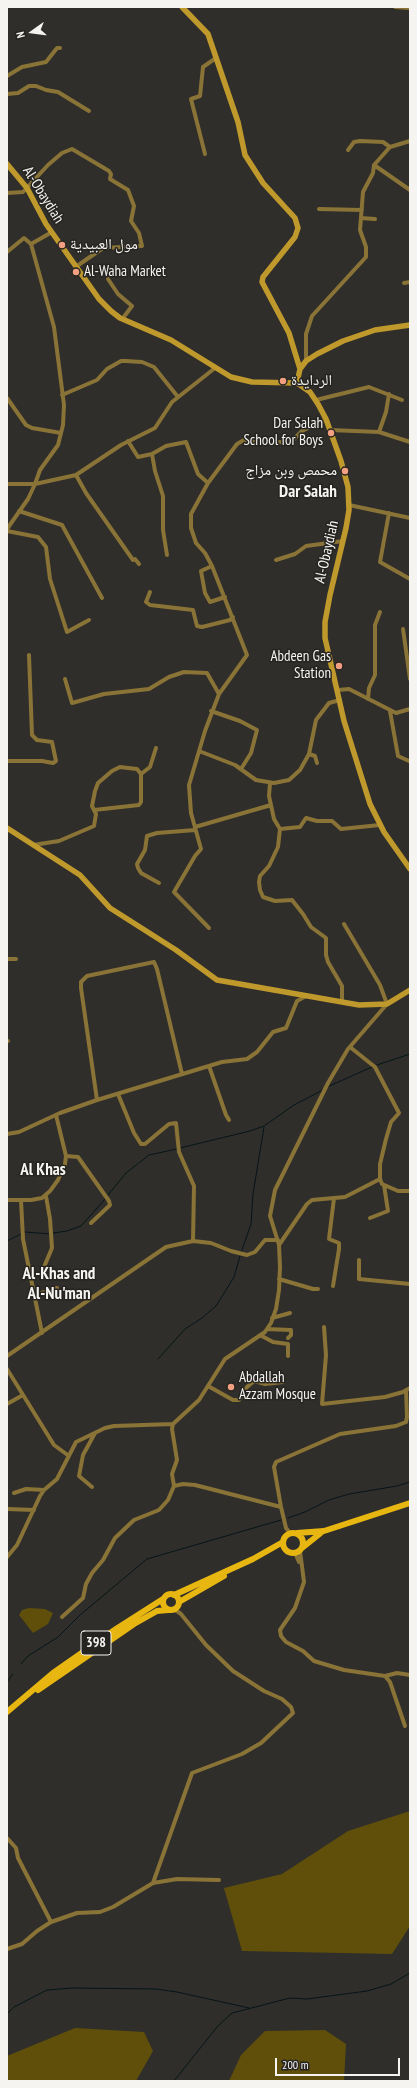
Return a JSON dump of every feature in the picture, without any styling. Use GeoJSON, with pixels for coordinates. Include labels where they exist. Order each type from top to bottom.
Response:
{"type":"FeatureCollection","features":[{"type":"Feature","properties":{"kind":"main road"},"geometry":{"type":"LineString","coordinates":[[290,1533],[324,1531],[410,1504]]}},
{"type":"Feature","properties":{"kind":"main road"},"geometry":{"type":"LineString","coordinates":[[299,1551],[324,1531]]}},
{"type":"Feature","properties":{"kind":"main road","name":"398"},"geometry":{"type":"LineString","coordinates":[[7,1712],[168,1595],[174,1595],[266,1553],[283,1542],[286,1536],[290,1533]]}},
{"type":"Feature","properties":{"kind":"main road"},"geometry":{"type":"LineString","coordinates":[[298,1533],[304,1542],[299,1551]]}},
{"type":"Feature","properties":{"kind":"main road"},"geometry":{"type":"LineString","coordinates":[[283,1542],[286,1551]]}},
{"type":"Feature","properties":{"kind":"main road","name":"398"},"geometry":{"type":"LineString","coordinates":[[266,1553],[299,1551]]}},
{"type":"Feature","properties":{"kind":"main road","name":"398"},"geometry":{"type":"LineString","coordinates":[[118,1631],[157,1611],[171,1609],[179,1602],[253,1559]]}},
{"type":"Feature","properties":{"kind":"main road"},"geometry":{"type":"LineString","coordinates":[[174,1595],[179,1602]]}},
{"type":"Feature","properties":{"kind":"main road"},"geometry":{"type":"LineString","coordinates":[[163,1599],[164,1605],[171,1609]]}},
{"type":"Feature","properties":{"kind":"street"},"geometry":{"type":"LineString","coordinates":[[182,7],[208,34],[238,122],[245,155],[263,183],[295,218],[298,228],[296,237],[263,277],[262,282],[289,333],[300,369]]}},
{"type":"Feature","properties":{"kind":"street"},"geometry":{"type":"LineString","coordinates":[[395,7],[409,8]]}},
{"type":"Feature","properties":{"kind":"street"},"geometry":{"type":"LineString","coordinates":[[7,76],[22,67],[46,62],[56,48],[60,48]]}},
{"type":"Feature","properties":{"kind":"street"},"geometry":{"type":"LineString","coordinates":[[205,154],[191,99],[200,96],[203,67],[216,58]]}},
{"type":"Feature","properties":{"kind":"street"},"geometry":{"type":"LineString","coordinates":[[7,94],[18,93],[29,86],[36,86],[46,90],[58,92],[90,111]]}},
{"type":"Feature","properties":{"kind":"street"},"geometry":{"type":"LineString","coordinates":[[348,150],[354,142],[360,141],[383,142],[390,147]]}},
{"type":"Feature","properties":{"kind":"street"},"geometry":{"type":"LineString","coordinates":[[306,361],[306,334],[312,316],[366,257],[366,247],[360,230],[363,192],[373,173],[374,166],[390,147],[410,141]]}},
{"type":"Feature","properties":{"kind":"street"},"geometry":{"type":"LineString","coordinates":[[7,193],[23,192],[48,165],[62,153],[72,149],[109,171],[112,174],[110,179],[124,186],[131,195],[134,206],[131,221],[139,233],[142,246],[103,248],[77,266]]}},
{"type":"Feature","properties":{"kind":"street","name":"Al-Obaydiah"},"geometry":{"type":"LineString","coordinates":[[7,164],[27,188],[52,232],[100,299],[111,311],[122,318],[167,338],[231,377],[252,382],[297,383],[304,386],[316,400],[326,419],[348,487],[349,505],[324,631],[353,752],[370,804],[380,825],[410,869]]}},
{"type":"Feature","properties":{"kind":"street"},"geometry":{"type":"LineString","coordinates":[[374,166],[410,190]]}},
{"type":"Feature","properties":{"kind":"street"},"geometry":{"type":"LineString","coordinates":[[319,209],[362,210]]}},
{"type":"Feature","properties":{"kind":"street"},"geometry":{"type":"LineString","coordinates":[[361,218],[375,219]]}},
{"type":"Feature","properties":{"kind":"street"},"geometry":{"type":"LineString","coordinates":[[31,244],[52,232]]}},
{"type":"Feature","properties":{"kind":"street"},"geometry":{"type":"LineString","coordinates":[[7,252],[24,238],[31,244],[54,327],[64,416],[58,445],[40,470],[28,499],[7,530],[38,537],[46,547],[50,579],[67,632],[89,620]]}},
{"type":"Feature","properties":{"kind":"street"},"geometry":{"type":"LineString","coordinates":[[108,280],[118,294],[132,306],[122,318]]}},
{"type":"Feature","properties":{"kind":"street"},"geometry":{"type":"LineString","coordinates":[[404,282],[410,282]]}},
{"type":"Feature","properties":{"kind":"street"},"geometry":{"type":"LineString","coordinates":[[297,383],[300,369],[306,361],[317,354],[357,336],[376,330],[410,325]]}},
{"type":"Feature","properties":{"kind":"street"},"geometry":{"type":"LineString","coordinates":[[62,395],[97,380],[107,369],[121,361],[126,361],[142,362],[154,367],[178,397]]}},
{"type":"Feature","properties":{"kind":"street"},"geometry":{"type":"LineString","coordinates":[[7,484],[35,484],[76,475],[128,441],[155,428],[178,397],[215,368]]}},
{"type":"Feature","properties":{"kind":"street"},"geometry":{"type":"LineString","coordinates":[[316,400],[369,387],[402,400]]}},
{"type":"Feature","properties":{"kind":"street"},"geometry":{"type":"LineString","coordinates":[[379,432],[386,412],[389,394]]}},
{"type":"Feature","properties":{"kind":"street"},"geometry":{"type":"LineString","coordinates":[[7,398],[26,424],[32,428],[61,433]]}},
{"type":"Feature","properties":{"kind":"street"},"geometry":{"type":"LineString","coordinates":[[209,928],[174,892],[195,856],[201,849],[191,813],[189,785],[211,711],[219,694],[247,655],[212,566],[206,553],[196,543],[191,520],[197,502],[208,483],[234,448],[244,440],[276,443],[285,442],[294,439],[302,431],[326,419]]}},
{"type":"Feature","properties":{"kind":"street"},"geometry":{"type":"LineString","coordinates":[[330,430],[379,432],[410,442]]}},
{"type":"Feature","properties":{"kind":"street"},"geometry":{"type":"LineString","coordinates":[[128,441],[138,457],[152,454],[170,445],[186,442],[198,474],[208,483]]}},
{"type":"Feature","properties":{"kind":"street"},"geometry":{"type":"LineString","coordinates":[[152,454],[155,471],[163,496],[163,530],[167,555]]}},
{"type":"Feature","properties":{"kind":"street"},"geometry":{"type":"LineString","coordinates":[[76,475],[86,493],[133,560],[135,559],[139,564]]}},
{"type":"Feature","properties":{"kind":"street"},"geometry":{"type":"LineString","coordinates":[[349,505],[410,518]]}},
{"type":"Feature","properties":{"kind":"street"},"geometry":{"type":"LineString","coordinates":[[19,511],[62,524],[102,598]]}},
{"type":"Feature","properties":{"kind":"street"},"geometry":{"type":"LineString","coordinates":[[389,513],[380,562],[410,579]]}},
{"type":"Feature","properties":{"kind":"street"},"geometry":{"type":"LineString","coordinates":[[276,560],[295,554],[306,546],[343,541]]}},
{"type":"Feature","properties":{"kind":"street"},"geometry":{"type":"LineString","coordinates":[[212,566],[201,570],[204,593],[210,602],[225,597]]}},
{"type":"Feature","properties":{"kind":"street"},"geometry":{"type":"LineString","coordinates":[[150,592],[146,602],[150,605],[193,610],[197,626],[202,627],[230,620],[233,617]]}},
{"type":"Feature","properties":{"kind":"street"},"geometry":{"type":"LineString","coordinates":[[368,699],[369,688],[375,675],[375,625],[380,612]]}},
{"type":"Feature","properties":{"kind":"street"},"geometry":{"type":"LineString","coordinates":[[403,630],[410,679]]}},
{"type":"Feature","properties":{"kind":"street"},"geometry":{"type":"LineString","coordinates":[[7,761],[42,761],[53,763],[56,761],[52,742],[38,740],[32,735],[29,655]]}},
{"type":"Feature","properties":{"kind":"street"},"geometry":{"type":"LineString","coordinates":[[65,679],[72,704],[104,694],[149,689],[169,677],[184,672],[207,672],[219,694]]}},
{"type":"Feature","properties":{"kind":"street"},"geometry":{"type":"LineString","coordinates":[[338,690],[349,689],[396,713],[410,709]]}},
{"type":"Feature","properties":{"kind":"street"},"geometry":{"type":"LineString","coordinates":[[199,751],[241,769],[256,780],[270,783],[289,780],[300,770],[309,754],[316,720],[329,703],[340,700]]}},
{"type":"Feature","properties":{"kind":"street"},"geometry":{"type":"LineString","coordinates":[[390,710],[398,756],[408,761]]}},
{"type":"Feature","properties":{"kind":"street"},"geometry":{"type":"LineString","coordinates":[[211,711],[240,721],[257,730],[251,753],[241,769]]}},
{"type":"Feature","properties":{"kind":"street"},"geometry":{"type":"LineString","coordinates":[[141,774],[150,767],[156,748]]}},
{"type":"Feature","properties":{"kind":"street"},"geometry":{"type":"LineString","coordinates":[[309,754],[315,756],[317,762]]}},
{"type":"Feature","properties":{"kind":"street"},"geometry":{"type":"LineString","coordinates":[[33,845],[59,841],[94,826],[96,814],[94,810],[92,806],[98,783],[112,771],[120,768],[137,769],[141,774],[141,802],[139,805],[94,810]]}},
{"type":"Feature","properties":{"kind":"street"},"geometry":{"type":"LineString","coordinates":[[270,783],[269,796],[280,829],[276,853],[260,876],[260,890],[263,896],[268,899],[275,901],[292,900],[314,930],[326,938],[326,955],[342,986],[342,1002]]}},
{"type":"Feature","properties":{"kind":"street"},"geometry":{"type":"LineString","coordinates":[[159,883],[141,873],[138,868],[137,864],[145,850],[147,836],[157,833],[195,829],[271,805]]}},
{"type":"Feature","properties":{"kind":"street"},"geometry":{"type":"LineString","coordinates":[[280,829],[300,828],[306,818],[317,821],[332,821],[341,829],[380,825]]}},
{"type":"Feature","properties":{"kind":"street"},"geometry":{"type":"LineString","coordinates":[[7,828],[80,875],[110,908],[176,950],[217,980],[359,1005],[387,1004]]}},
{"type":"Feature","properties":{"kind":"street"},"geometry":{"type":"LineString","coordinates":[[344,924],[380,985],[387,1004]]}},
{"type":"Feature","properties":{"kind":"street"},"geometry":{"type":"LineString","coordinates":[[7,960],[16,959]]}},
{"type":"Feature","properties":{"kind":"street"},"geometry":{"type":"LineString","coordinates":[[96,1100],[81,988],[81,982],[87,976],[154,962],[157,969],[182,1074]]}},
{"type":"Feature","properties":{"kind":"street"},"geometry":{"type":"LineString","coordinates":[[7,1557],[17,1545],[44,1490],[57,1479],[76,1442],[114,1426],[173,1424],[199,1400],[225,1359],[260,1335],[266,1329],[276,1309],[279,1279],[278,1242],[270,1216],[275,1190],[328,1083],[350,1047],[387,1004],[410,990]]}},
{"type":"Feature","properties":{"kind":"street"},"geometry":{"type":"LineString","coordinates":[[7,1134],[19,1132],[56,1115],[96,1100],[230,1060],[247,1059],[252,1056],[273,1032],[286,1028],[297,1001],[306,996]]}},
{"type":"Feature","properties":{"kind":"street"},"geometry":{"type":"LineString","coordinates":[[350,1047],[375,1067],[399,1113],[391,1122],[380,1164],[380,1179],[384,1185],[388,1211],[370,1218]]}},
{"type":"Feature","properties":{"kind":"street"},"geometry":{"type":"LineString","coordinates":[[209,1066],[229,1120]]}},
{"type":"Feature","properties":{"kind":"street"},"geometry":{"type":"LineString","coordinates":[[118,1094],[134,1133],[141,1144],[144,1144],[169,1124],[176,1123],[179,1152],[194,1186],[193,1241]]}},
{"type":"Feature","properties":{"kind":"street"},"geometry":{"type":"LineString","coordinates":[[7,1200],[21,1200],[46,1196],[58,1180],[65,1164],[66,1156],[56,1115]]}},
{"type":"Feature","properties":{"kind":"street"},"geometry":{"type":"LineString","coordinates":[[66,1156],[78,1157],[109,1201],[110,1205],[91,1222]]}},
{"type":"Feature","properties":{"kind":"street"},"geometry":{"type":"LineString","coordinates":[[278,1242],[310,1202],[345,1197],[380,1179]]}},
{"type":"Feature","properties":{"kind":"street"},"geometry":{"type":"LineString","coordinates":[[384,1185],[398,1191],[410,1191]]}},
{"type":"Feature","properties":{"kind":"street"},"geometry":{"type":"LineString","coordinates":[[44,1267],[52,1248],[50,1219],[46,1196]]}},
{"type":"Feature","properties":{"kind":"street"},"geometry":{"type":"LineString","coordinates":[[333,1286],[339,1249],[339,1243],[329,1239],[334,1198]]}},
{"type":"Feature","properties":{"kind":"street"},"geometry":{"type":"LineString","coordinates":[[21,1200],[23,1239],[42,1333]]}},
{"type":"Feature","properties":{"kind":"street"},"geometry":{"type":"LineString","coordinates":[[7,1356],[166,1247],[193,1241],[211,1243],[231,1251],[247,1255],[255,1252],[264,1240],[278,1242]]}},
{"type":"Feature","properties":{"kind":"street"},"geometry":{"type":"LineString","coordinates":[[359,1260],[359,1279],[410,1284]]}},
{"type":"Feature","properties":{"kind":"street"},"geometry":{"type":"LineString","coordinates":[[279,1279],[313,1289],[318,1289]]}},
{"type":"Feature","properties":{"kind":"street"},"geometry":{"type":"LineString","coordinates":[[35,1295],[57,1288]]}},
{"type":"Feature","properties":{"kind":"street"},"geometry":{"type":"LineString","coordinates":[[272,1318],[290,1313]]}},
{"type":"Feature","properties":{"kind":"street"},"geometry":{"type":"LineString","coordinates":[[290,1533],[286,1528],[274,1467],[276,1462],[340,1434],[396,1426],[406,1422],[407,1418],[408,1389],[385,1397],[322,1404],[326,1355],[324,1327]]}},
{"type":"Feature","properties":{"kind":"street"},"geometry":{"type":"LineString","coordinates":[[266,1329],[291,1330],[291,1335],[288,1338]]}},
{"type":"Feature","properties":{"kind":"street"},"geometry":{"type":"LineString","coordinates":[[260,1335],[273,1342],[288,1344],[288,1356]]}},
{"type":"Feature","properties":{"kind":"street"},"geometry":{"type":"LineString","coordinates":[[7,1369],[54,1445],[69,1456]]}},
{"type":"Feature","properties":{"kind":"street"},"geometry":{"type":"LineString","coordinates":[[208,1386],[233,1400],[239,1400],[247,1387],[254,1381],[265,1384],[283,1382]]}},
{"type":"Feature","properties":{"kind":"street"},"geometry":{"type":"LineString","coordinates":[[7,1404],[23,1394]]}},
{"type":"Feature","properties":{"kind":"street"},"geometry":{"type":"LineString","coordinates":[[62,1617],[83,1598],[86,1584],[92,1573],[103,1560],[115,1538],[134,1520],[160,1510],[168,1500],[174,1486],[172,1474],[176,1460],[173,1424]]}},
{"type":"Feature","properties":{"kind":"street"},"geometry":{"type":"LineString","coordinates":[[92,1488],[79,1476],[83,1455],[95,1433]]}},
{"type":"Feature","properties":{"kind":"street"},"geometry":{"type":"LineString","coordinates":[[174,1486],[195,1485],[282,1507]]}},
{"type":"Feature","properties":{"kind":"street"},"geometry":{"type":"LineString","coordinates":[[14,1494],[26,1489],[44,1490]]}},
{"type":"Feature","properties":{"kind":"street"},"geometry":{"type":"LineString","coordinates":[[7,1509],[34,1510]]}},
{"type":"Feature","properties":{"kind":"street"},"geometry":{"type":"LineString","coordinates":[[299,1551],[302,1591],[295,1608],[280,1630],[281,1636],[286,1642],[303,1651],[314,1661],[344,1670],[385,1676],[398,1673],[410,1675]]}},
{"type":"Feature","properties":{"kind":"street"},"geometry":{"type":"LineString","coordinates":[[153,1883],[192,1773],[242,1754],[261,1742],[293,1713],[291,1707],[282,1699],[264,1691],[233,1671],[206,1645],[181,1614],[171,1609]]}},
{"type":"Feature","properties":{"kind":"street"},"geometry":{"type":"LineString","coordinates":[[385,1676],[390,1682],[405,1726]]}},
{"type":"Feature","properties":{"kind":"street"},"geometry":{"type":"LineString","coordinates":[[7,1838],[16,1848],[18,1858],[51,1922]]}},
{"type":"Feature","properties":{"kind":"street"},"geometry":{"type":"LineString","coordinates":[[7,1949],[22,1944],[37,1931],[51,1922],[78,1913],[100,1912],[113,1908],[153,1883],[177,1879],[219,1880]]}},
{"type":"Feature","properties":{"kind":"shaded area"},"geometry":{"type":"Polygon","coordinates":[[[29,1608],[45,1609],[53,1613],[48,1624],[33,1633],[19,1615],[22,1610],[29,1608]]]}},
{"type":"Feature","properties":{"kind":"shaded area"},"geometry":{"type":"Polygon","coordinates":[[[410,1811],[410,1926],[392,1954],[242,1951],[224,1888],[282,1874],[348,1831],[410,1811]]]}},
{"type":"Feature","properties":{"kind":"shaded area"},"geometry":{"type":"Polygon","coordinates":[[[75,2028],[144,2032],[153,2051],[136,2081],[7,2081],[7,2056],[75,2028]]]}},
{"type":"Feature","properties":{"kind":"shaded area"},"geometry":{"type":"Polygon","coordinates":[[[325,2030],[346,2044],[344,2081],[229,2081],[241,2055],[265,2031],[325,2030]]]}},
{"type":"Feature","properties":{"kind":"waterway"},"geometry":{"type":"LineString","coordinates":[[377,1065],[410,1054]]}},
{"type":"Feature","properties":{"kind":"waterway"},"geometry":{"type":"LineString","coordinates":[[327,1087],[372,1067]]}},
{"type":"Feature","properties":{"kind":"waterway"},"geometry":{"type":"LineString","coordinates":[[180,1148],[250,1131],[264,1126],[294,1105],[323,1090]]}},
{"type":"Feature","properties":{"kind":"waterway"},"geometry":{"type":"LineString","coordinates":[[241,1253],[251,1224],[253,1194],[264,1127]]}},
{"type":"Feature","properties":{"kind":"waterway"},"geometry":{"type":"LineString","coordinates":[[108,1195],[126,1173],[149,1155],[177,1149]]}},
{"type":"Feature","properties":{"kind":"waterway"},"geometry":{"type":"LineString","coordinates":[[53,1233],[67,1231],[81,1226],[106,1198]]}},
{"type":"Feature","properties":{"kind":"waterway"},"geometry":{"type":"LineString","coordinates":[[25,1232],[50,1234]]}},
{"type":"Feature","properties":{"kind":"waterway"},"geometry":{"type":"LineString","coordinates":[[7,1241],[21,1234]]}},
{"type":"Feature","properties":{"kind":"waterway"},"geometry":{"type":"LineString","coordinates":[[158,1359],[185,1329],[202,1318],[216,1306],[234,1277],[240,1256]]}},
{"type":"Feature","properties":{"kind":"waterway"},"geometry":{"type":"LineString","coordinates":[[288,1518],[305,1512],[329,1500],[349,1494],[397,1486],[410,1482]]}},
{"type":"Feature","properties":{"kind":"waterway"},"geometry":{"type":"LineString","coordinates":[[21,1664],[28,1656],[58,1637],[80,1615],[147,1559],[281,1520]]}},
{"type":"Feature","properties":{"kind":"waterway"},"geometry":{"type":"LineString","coordinates":[[7,1682],[13,1674]]}},
{"type":"Feature","properties":{"kind":"waterway"},"geometry":{"type":"LineString","coordinates":[[174,2081],[217,2027],[232,2013],[290,1998],[307,1999],[367,1991],[391,1984],[410,1973]]}},
{"type":"Feature","properties":{"kind":"waterway"},"geometry":{"type":"LineString","coordinates":[[7,2014],[14,2007],[47,1990],[72,1988],[156,1989],[177,1992],[249,2008]]}},
{"type":"Feature","properties":{"kind":"place","name":"مول العبيدية"},"geometry":{"type":"Point","coordinates":[62,245]}},
{"type":"Feature","properties":{"kind":"place","name":"Al-Waha Market"},"geometry":{"type":"Point","coordinates":[76,272]}},
{"type":"Feature","properties":{"kind":"place","name":"الردايدة"},"geometry":{"type":"Point","coordinates":[283,381]}},
{"type":"Feature","properties":{"kind":"place","name":"Dar Salah School for Boys"},"geometry":{"type":"Point","coordinates":[331,433]}},
{"type":"Feature","properties":{"kind":"place","name":"محمص وبن مزاج"},"geometry":{"type":"Point","coordinates":[345,471]}},
{"type":"Feature","properties":{"kind":"place","name":"Abdeen Gas Station"},"geometry":{"type":"Point","coordinates":[339,666]}},
{"type":"Feature","properties":{"kind":"place","name":"Abdallah Azzam Mosque"},"geometry":{"type":"Point","coordinates":[231,1387]}},
{"type":"Feature","properties":{"kind":"district","name":"Dar Salah"},"geometry":{"type":"Point","coordinates":[308,492]}},
{"type":"Feature","properties":{"kind":"district","name":"Al Khas"},"geometry":{"type":"Point","coordinates":[43,1170]}},
{"type":"Feature","properties":{"kind":"district","name":"Al-Khas and Al-Nu'man"},"geometry":{"type":"Point","coordinates":[59,1284]}}]}
